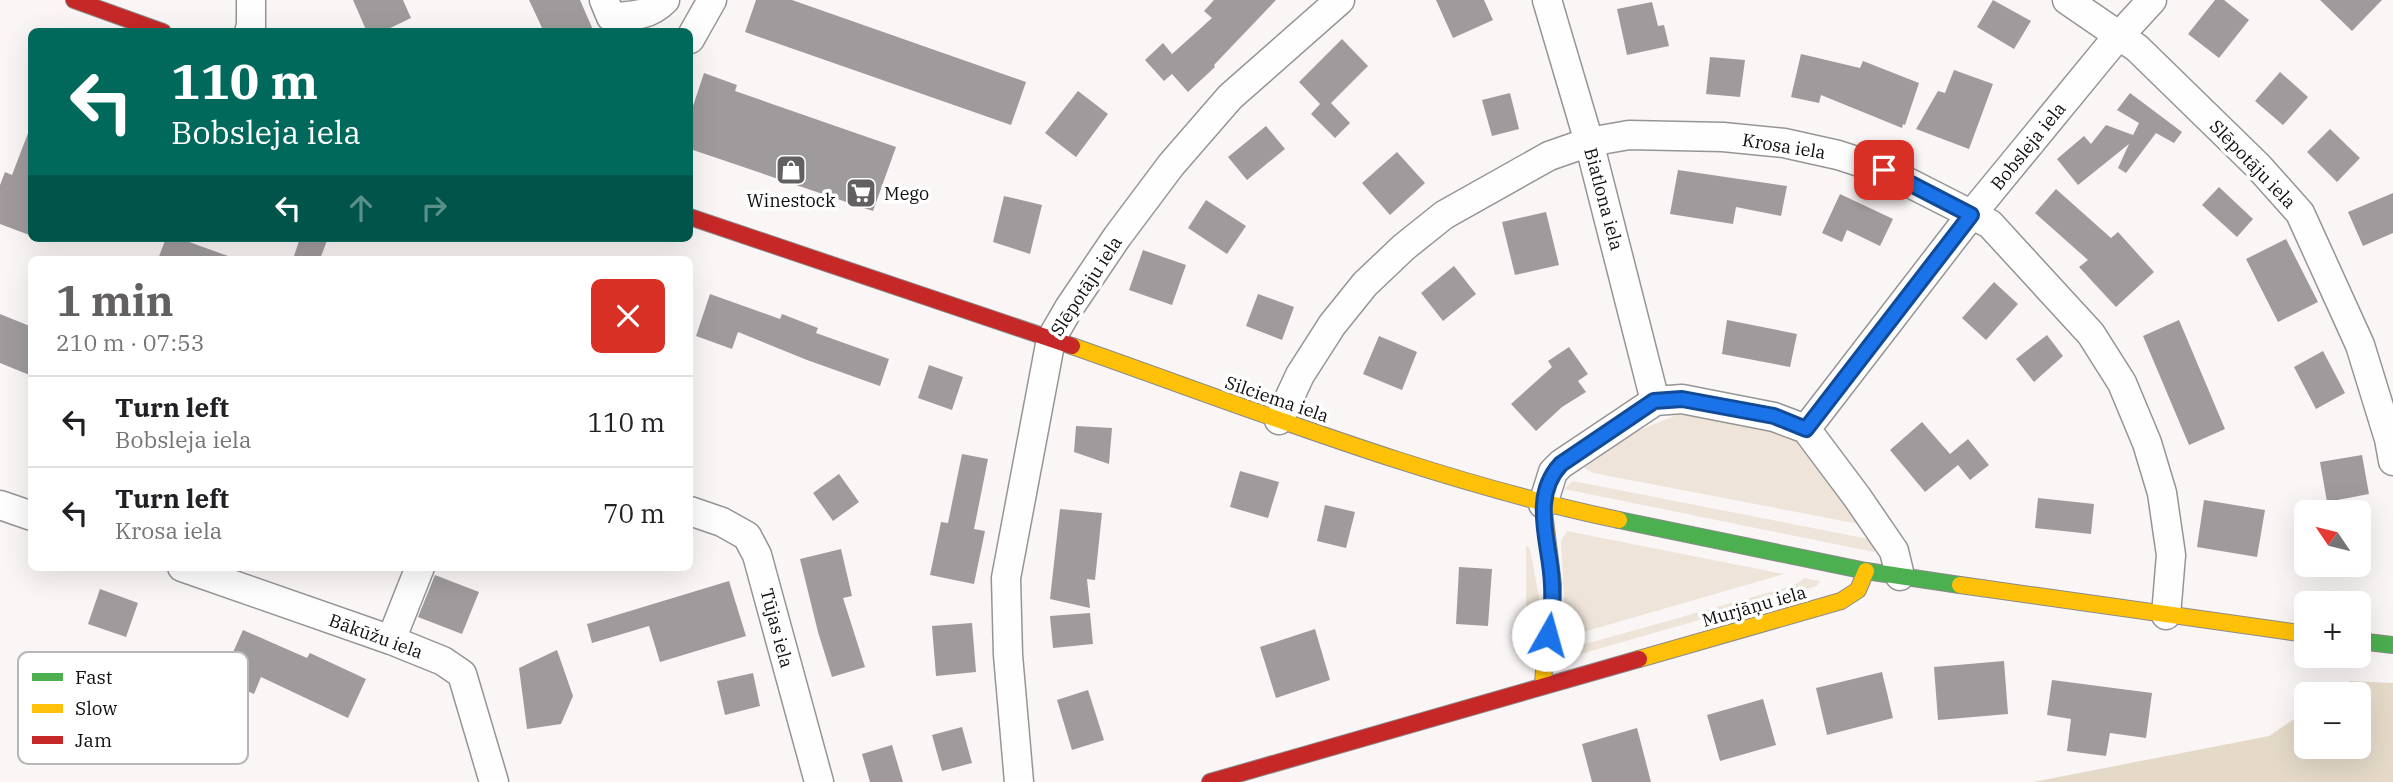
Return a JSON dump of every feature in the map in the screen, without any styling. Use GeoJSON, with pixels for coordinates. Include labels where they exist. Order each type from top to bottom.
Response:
{"type":"FeatureCollection","features":[{"type":"Feature","properties":{"kind":"street"},"geometry":{"type":"LineString","coordinates":[[74,0],[152,28]]}},
{"type":"Feature","properties":{"kind":"street"},"geometry":{"type":"LineString","coordinates":[[604,0],[611,17],[640,16],[656,9],[665,0]]}},
{"type":"Feature","properties":{"kind":"street"},"geometry":{"type":"LineString","coordinates":[[678,0],[702,18]]}},
{"type":"Feature","properties":{"kind":"street","name":"Slēpotāju iela"},"geometry":{"type":"LineString","coordinates":[[1019,782],[1006,578],[1051,339],[1088,279],[1171,165],[1230,97],[1340,0]]}},
{"type":"Feature","properties":{"kind":"street","name":"Biatlona iela"},"geometry":{"type":"LineString","coordinates":[[1546,0],[1589,142],[1654,401]]}},
{"type":"Feature","properties":{"kind":"street","name":"Slēpotāju iela"},"geometry":{"type":"LineString","coordinates":[[2067,0],[2137,48],[2258,166],[2300,214],[2360,345],[2389,439],[2393,461]]}},
{"type":"Feature","properties":{"kind":"street","name":"Bobsleja iela"},"geometry":{"type":"LineString","coordinates":[[1806,429],[1971,215],[2109,47],[2152,0]]}},
{"type":"Feature","properties":{"kind":"street"},"geometry":{"type":"LineString","coordinates":[[250,28],[254,1]]}},
{"type":"Feature","properties":{"kind":"street","name":"Krosa iela"},"geometry":{"type":"LineString","coordinates":[[1279,420],[1300,375],[1332,325],[1364,284],[1444,215],[1549,156],[1589,142],[1629,135],[1723,137],[1783,143],[1838,155],[1884,170],[1990,224],[2091,334],[2122,383],[2147,443],[2162,493],[2171,555],[2166,615]]}},
{"type":"Feature","properties":{"kind":"street","name":"Silciema iela"},"geometry":{"type":"LineString","coordinates":[[693,218],[1051,339],[1371,452],[1543,504],[1866,570]]}},
{"type":"Feature","properties":{"kind":"street"},"geometry":{"type":"LineString","coordinates":[[1543,686],[1545,650],[1552,620],[1552,584],[1543,504],[1553,472],[1654,401],[1682,399],[1774,416],[1806,429],[1894,551],[1900,576]]}},
{"type":"Feature","properties":{"kind":"street"},"geometry":{"type":"LineString","coordinates":[[0,505],[28,515]]}},
{"type":"Feature","properties":{"kind":"street","name":"Tūjas iela"},"geometry":{"type":"LineString","coordinates":[[693,512],[722,522],[747,536],[757,555],[819,782]]}},
{"type":"Feature","properties":{"kind":"street"},"geometry":{"type":"LineString","coordinates":[[1866,570],[2294,632]]}},
{"type":"Feature","properties":{"kind":"street","name":"Murjāņu iela"},"geometry":{"type":"LineString","coordinates":[[1210,782],[1840,601],[1858,590],[1866,570]]}},
{"type":"Feature","properties":{"kind":"street","name":"Bākūžu iela"},"geometry":{"type":"LineString","coordinates":[[193,571],[391,640],[443,662],[462,674],[494,782]]}},
{"type":"Feature","properties":{"kind":"street"},"geometry":{"type":"LineString","coordinates":[[391,640],[418,571]]}},
{"type":"Feature","properties":{"kind":"street"},"geometry":{"type":"LineString","coordinates":[[2371,642],[2393,645]]}},
{"type":"Feature","properties":{"kind":"shaded area"},"geometry":{"type":"Polygon","coordinates":[[[1679,414],[1791,433],[1820,461],[1859,524],[1593,473],[1584,468],[1635,432],[1679,414]]]}},
{"type":"Feature","properties":{"kind":"shaded area"},"geometry":{"type":"Polygon","coordinates":[[[1573,481],[1874,540],[1880,547],[1874,552],[1564,489],[1573,481]]]}},
{"type":"Feature","properties":{"kind":"shaded area"},"geometry":{"type":"Polygon","coordinates":[[[1567,531],[1784,574],[1566,637],[1561,541],[1567,531]]]}},
{"type":"Feature","properties":{"kind":"shaded area"},"geometry":{"type":"Polygon","coordinates":[[[1526,545],[1530,549],[1541,608],[1534,647],[1526,647],[1526,545]]]}},
{"type":"Feature","properties":{"kind":"shaded area"},"geometry":{"type":"Polygon","coordinates":[[[1804,578],[1820,581],[1817,586],[1560,660],[1564,650],[1795,585],[1804,578]]]}},
{"type":"Feature","properties":{"kind":"shaded area"},"geometry":{"type":"Polygon","coordinates":[[[2350,681],[2393,683],[2393,782],[2033,782],[2269,736],[2294,719],[2294,759],[2371,759],[2371,682],[2350,681]]]}},
{"type":"Feature","properties":{"kind":"building"},"geometry":{"type":"Polygon","coordinates":[[[353,0],[403,0],[411,18],[390,28],[365,28],[353,0]]]}},
{"type":"Feature","properties":{"kind":"building"},"geometry":{"type":"Polygon","coordinates":[[[529,0],[580,0],[592,28],[542,28],[529,0]]]}},
{"type":"Feature","properties":{"kind":"building"},"geometry":{"type":"Polygon","coordinates":[[[756,0],[792,0],[1026,82],[1011,125],[745,32],[756,0]]]}},
{"type":"Feature","properties":{"kind":"building"},"geometry":{"type":"Polygon","coordinates":[[[1214,0],[1276,0],[1215,67],[1188,92],[1172,74],[1164,81],[1145,60],[1163,43],[1172,54],[1212,18],[1204,11],[1214,0]]]}},
{"type":"Feature","properties":{"kind":"building"},"geometry":{"type":"Polygon","coordinates":[[[1436,0],[1484,0],[1493,20],[1453,38],[1436,0]]]}},
{"type":"Feature","properties":{"kind":"building"},"geometry":{"type":"Polygon","coordinates":[[[1993,0],[2031,21],[2014,49],[1977,27],[1993,0]]]}},
{"type":"Feature","properties":{"kind":"building"},"geometry":{"type":"Polygon","coordinates":[[[2215,0],[2224,0],[2249,20],[2219,58],[2188,34],[2215,0]]]}},
{"type":"Feature","properties":{"kind":"building"},"geometry":{"type":"Polygon","coordinates":[[[2320,0],[2382,0],[2352,31],[2320,0]]]}},
{"type":"Feature","properties":{"kind":"building"},"geometry":{"type":"Polygon","coordinates":[[[1652,2],[1658,26],[1664,25],[1669,46],[1627,55],[1617,9],[1652,2]]]}},
{"type":"Feature","properties":{"kind":"building"},"geometry":{"type":"Polygon","coordinates":[[[1342,39],[1368,66],[1331,103],[1350,123],[1335,138],[1311,114],[1320,104],[1299,82],[1342,39]]]}},
{"type":"Feature","properties":{"kind":"building"},"geometry":{"type":"Polygon","coordinates":[[[1801,54],[1860,68],[1863,61],[1919,83],[1905,125],[1903,124],[1902,128],[1821,95],[1819,103],[1791,97],[1801,54]]]}},
{"type":"Feature","properties":{"kind":"building"},"geometry":{"type":"Polygon","coordinates":[[[1710,57],[1745,60],[1740,97],[1706,94],[1710,57]]]}},
{"type":"Feature","properties":{"kind":"building"},"geometry":{"type":"Polygon","coordinates":[[[1954,70],[1993,84],[1969,149],[1916,129],[1938,91],[1945,93],[1954,70]]]}},
{"type":"Feature","properties":{"kind":"building"},"geometry":{"type":"Polygon","coordinates":[[[2280,72],[2308,97],[2283,125],[2255,101],[2280,72]]]}},
{"type":"Feature","properties":{"kind":"building"},"geometry":{"type":"Polygon","coordinates":[[[704,73],[737,85],[735,91],[896,147],[873,211],[693,150],[693,106],[704,73]]]}},
{"type":"Feature","properties":{"kind":"building"},"geometry":{"type":"Polygon","coordinates":[[[1078,91],[1108,114],[1076,157],[1045,133],[1078,91]]]}},
{"type":"Feature","properties":{"kind":"building"},"geometry":{"type":"Polygon","coordinates":[[[1510,93],[1519,129],[1492,136],[1482,100],[1510,93]]]}},
{"type":"Feature","properties":{"kind":"building"},"geometry":{"type":"Polygon","coordinates":[[[2130,93],[2182,132],[2174,143],[2156,133],[2126,173],[2118,168],[2129,144],[2078,185],[2057,159],[2084,136],[2091,144],[2106,125],[2133,135],[2139,123],[2117,110],[2130,93]]]}},
{"type":"Feature","properties":{"kind":"building"},"geometry":{"type":"Polygon","coordinates":[[[1266,126],[1285,149],[1247,180],[1228,157],[1266,126]]]}},
{"type":"Feature","properties":{"kind":"building"},"geometry":{"type":"Polygon","coordinates":[[[2330,129],[2360,158],[2337,182],[2307,152],[2330,129]]]}},
{"type":"Feature","properties":{"kind":"building"},"geometry":{"type":"Polygon","coordinates":[[[28,133],[28,234],[0,224],[0,185],[5,172],[12,175],[28,133]]]}},
{"type":"Feature","properties":{"kind":"building"},"geometry":{"type":"Polygon","coordinates":[[[1397,152],[1425,183],[1390,215],[1362,183],[1397,152]]]}},
{"type":"Feature","properties":{"kind":"building"},"geometry":{"type":"Polygon","coordinates":[[[1678,170],[1787,186],[1781,216],[1736,207],[1733,224],[1670,214],[1678,170]]]}},
{"type":"Feature","properties":{"kind":"building"},"geometry":{"type":"Polygon","coordinates":[[[2219,187],[2253,219],[2237,237],[2202,205],[2219,187]]]}},
{"type":"Feature","properties":{"kind":"building"},"geometry":{"type":"Polygon","coordinates":[[[2056,189],[2111,238],[2118,232],[2154,272],[2116,307],[2079,267],[2088,260],[2035,213],[2056,189]]]}},
{"type":"Feature","properties":{"kind":"building"},"geometry":{"type":"Polygon","coordinates":[[[2393,193],[2393,233],[2363,246],[2348,212],[2393,193]]]}},
{"type":"Feature","properties":{"kind":"building"},"geometry":{"type":"Polygon","coordinates":[[[1840,194],[1893,219],[1880,246],[1847,230],[1842,242],[1822,233],[1840,194]]]}},
{"type":"Feature","properties":{"kind":"building"},"geometry":{"type":"Polygon","coordinates":[[[1004,196],[1042,205],[1030,254],[993,242],[1004,196]]]}},
{"type":"Feature","properties":{"kind":"building"},"geometry":{"type":"Polygon","coordinates":[[[1206,200],[1246,226],[1227,254],[1188,228],[1206,200]]]}},
{"type":"Feature","properties":{"kind":"building"},"geometry":{"type":"Polygon","coordinates":[[[1546,212],[1559,265],[1515,275],[1502,222],[1546,212]]]}},
{"type":"Feature","properties":{"kind":"building"},"geometry":{"type":"Polygon","coordinates":[[[2286,239],[2318,302],[2278,322],[2246,259],[2286,239]]]}},
{"type":"Feature","properties":{"kind":"building"},"geometry":{"type":"Polygon","coordinates":[[[164,242],[189,242],[228,256],[159,256],[164,242]]]}},
{"type":"Feature","properties":{"kind":"building"},"geometry":{"type":"Polygon","coordinates":[[[299,242],[326,242],[321,256],[294,256],[299,242]]]}},
{"type":"Feature","properties":{"kind":"building"},"geometry":{"type":"Polygon","coordinates":[[[1143,250],[1186,265],[1172,305],[1129,290],[1143,250]]]}},
{"type":"Feature","properties":{"kind":"building"},"geometry":{"type":"Polygon","coordinates":[[[1454,266],[1476,294],[1443,321],[1421,293],[1454,266]]]}},
{"type":"Feature","properties":{"kind":"building"},"geometry":{"type":"Polygon","coordinates":[[[1994,282],[2018,304],[1986,340],[1962,318],[1994,282]]]}},
{"type":"Feature","properties":{"kind":"building"},"geometry":{"type":"Polygon","coordinates":[[[710,294],[780,319],[782,314],[818,328],[816,333],[889,359],[880,386],[738,332],[732,349],[696,336],[710,294]]]}},
{"type":"Feature","properties":{"kind":"building"},"geometry":{"type":"Polygon","coordinates":[[[1258,294],[1294,307],[1282,340],[1246,326],[1258,294]]]}},
{"type":"Feature","properties":{"kind":"building"},"geometry":{"type":"Polygon","coordinates":[[[0,314],[28,325],[28,374],[0,363],[0,314]]]}},
{"type":"Feature","properties":{"kind":"building"},"geometry":{"type":"Polygon","coordinates":[[[1727,320],[1797,334],[1790,367],[1722,354],[1727,320]]]}},
{"type":"Feature","properties":{"kind":"building"},"geometry":{"type":"Polygon","coordinates":[[[2179,320],[2225,429],[2189,445],[2143,336],[2179,320]]]}},
{"type":"Feature","properties":{"kind":"building"},"geometry":{"type":"Polygon","coordinates":[[[2047,335],[2063,356],[2034,382],[2016,359],[2047,335]]]}},
{"type":"Feature","properties":{"kind":"building"},"geometry":{"type":"Polygon","coordinates":[[[1379,336],[1417,352],[1402,390],[1363,374],[1379,336]]]}},
{"type":"Feature","properties":{"kind":"building"},"geometry":{"type":"Polygon","coordinates":[[[1569,347],[1588,374],[1578,381],[1586,392],[1562,407],[1536,431],[1511,404],[1552,367],[1548,361],[1569,347]]]}},
{"type":"Feature","properties":{"kind":"building"},"geometry":{"type":"Polygon","coordinates":[[[2323,351],[2345,393],[2316,409],[2294,367],[2323,351]]]}},
{"type":"Feature","properties":{"kind":"building"},"geometry":{"type":"Polygon","coordinates":[[[929,365],[963,377],[952,410],[918,398],[929,365]]]}},
{"type":"Feature","properties":{"kind":"building"},"geometry":{"type":"Polygon","coordinates":[[[1922,422],[1950,454],[1968,439],[1989,465],[1970,480],[1958,465],[1925,492],[1890,450],[1922,422]]]}},
{"type":"Feature","properties":{"kind":"building"},"geometry":{"type":"Polygon","coordinates":[[[1076,426],[1112,428],[1109,464],[1074,452],[1076,426]]]}},
{"type":"Feature","properties":{"kind":"building"},"geometry":{"type":"Polygon","coordinates":[[[962,454],[988,459],[974,529],[985,531],[974,584],[930,575],[941,522],[948,523],[962,454]]]}},
{"type":"Feature","properties":{"kind":"building"},"geometry":{"type":"Polygon","coordinates":[[[2362,455],[2369,494],[2327,500],[2320,462],[2362,455]]]}},
{"type":"Feature","properties":{"kind":"building"},"geometry":{"type":"Polygon","coordinates":[[[1240,471],[1279,482],[1268,518],[1230,507],[1240,471]]]}},
{"type":"Feature","properties":{"kind":"building"},"geometry":{"type":"Polygon","coordinates":[[[839,474],[859,502],[833,521],[813,493],[839,474]]]}},
{"type":"Feature","properties":{"kind":"building"},"geometry":{"type":"Polygon","coordinates":[[[2038,498],[2094,504],[2091,534],[2035,528],[2038,498]]]}},
{"type":"Feature","properties":{"kind":"building"},"geometry":{"type":"Polygon","coordinates":[[[2204,500],[2265,510],[2257,557],[2197,547],[2204,500]]]}},
{"type":"Feature","properties":{"kind":"building"},"geometry":{"type":"Polygon","coordinates":[[[1325,505],[1355,512],[1346,548],[1317,541],[1325,505]]]}},
{"type":"Feature","properties":{"kind":"building"},"geometry":{"type":"Polygon","coordinates":[[[1060,509],[1102,513],[1095,580],[1087,579],[1090,608],[1050,599],[1060,509]]]}},
{"type":"Feature","properties":{"kind":"building"},"geometry":{"type":"Polygon","coordinates":[[[841,549],[852,596],[843,598],[865,667],[832,677],[800,559],[841,549]]]}},
{"type":"Feature","properties":{"kind":"building"},"geometry":{"type":"Polygon","coordinates":[[[1459,567],[1492,569],[1488,626],[1456,624],[1459,567]]]}},
{"type":"Feature","properties":{"kind":"building"},"geometry":{"type":"Polygon","coordinates":[[[435,575],[479,592],[462,634],[418,617],[435,575]]]}},
{"type":"Feature","properties":{"kind":"building"},"geometry":{"type":"Polygon","coordinates":[[[729,581],[746,636],[660,662],[649,626],[592,643],[587,624],[729,581]]]}},
{"type":"Feature","properties":{"kind":"building"},"geometry":{"type":"Polygon","coordinates":[[[100,589],[138,603],[126,637],[88,624],[100,589]]]}},
{"type":"Feature","properties":{"kind":"building"},"geometry":{"type":"Polygon","coordinates":[[[1090,613],[1093,644],[1053,648],[1050,616],[1090,613]]]}},
{"type":"Feature","properties":{"kind":"building"},"geometry":{"type":"Polygon","coordinates":[[[972,623],[976,672],[936,676],[932,626],[972,623]]]}},
{"type":"Feature","properties":{"kind":"building"},"geometry":{"type":"Polygon","coordinates":[[[1315,629],[1330,680],[1276,698],[1260,647],[1315,629]]]}},
{"type":"Feature","properties":{"kind":"building"},"geometry":{"type":"Polygon","coordinates":[[[243,630],[307,658],[310,653],[366,679],[348,718],[261,677],[254,694],[248,691],[248,652],[233,652],[243,630]]]}},
{"type":"Feature","properties":{"kind":"building"},"geometry":{"type":"Polygon","coordinates":[[[557,650],[573,696],[561,724],[527,729],[519,668],[557,650]]]}},
{"type":"Feature","properties":{"kind":"building"},"geometry":{"type":"Polygon","coordinates":[[[2004,661],[2008,714],[1938,720],[1934,667],[2004,661]]]}},
{"type":"Feature","properties":{"kind":"building"},"geometry":{"type":"Polygon","coordinates":[[[1882,672],[1893,718],[1827,735],[1816,688],[1882,672]]]}},
{"type":"Feature","properties":{"kind":"building"},"geometry":{"type":"Polygon","coordinates":[[[753,673],[760,706],[725,715],[717,681],[753,673]]]}},
{"type":"Feature","properties":{"kind":"building"},"geometry":{"type":"Polygon","coordinates":[[[2052,680],[2152,693],[2146,738],[2110,733],[2106,756],[2067,751],[2071,719],[2047,715],[2052,680]]]}},
{"type":"Feature","properties":{"kind":"building"},"geometry":{"type":"Polygon","coordinates":[[[1088,690],[1104,740],[1072,750],[1057,700],[1088,690]]]}},
{"type":"Feature","properties":{"kind":"building"},"geometry":{"type":"Polygon","coordinates":[[[1763,699],[1776,745],[1720,761],[1707,715],[1763,699]]]}},
{"type":"Feature","properties":{"kind":"building"},"geometry":{"type":"Polygon","coordinates":[[[962,727],[972,763],[942,771],[932,735],[962,727]]]}},
{"type":"Feature","properties":{"kind":"building"},"geometry":{"type":"Polygon","coordinates":[[[1637,728],[1651,782],[1592,782],[1582,744],[1637,728]]]}},
{"type":"Feature","properties":{"kind":"building"},"geometry":{"type":"Polygon","coordinates":[[[892,745],[903,782],[870,782],[862,754],[892,745]]]}},
{"type":"Feature","properties":{"kind":"traffic: fast"},"geometry":{"type":"LineString","coordinates":[[1619,520],[1866,571],[1960,585]]}},
{"type":"Feature","properties":{"kind":"traffic: fast"},"geometry":{"type":"LineString","coordinates":[[2371,642],[2393,645]]}},
{"type":"Feature","properties":{"kind":"traffic: slow"},"geometry":{"type":"LineString","coordinates":[[1072,346],[1411,464],[1549,504],[1619,520]]}},
{"type":"Feature","properties":{"kind":"traffic: slow"},"geometry":{"type":"LineString","coordinates":[[1543,504],[1553,584],[1552,620],[1545,650],[1543,686]]}},
{"type":"Feature","properties":{"kind":"traffic: slow"},"geometry":{"type":"LineString","coordinates":[[1639,659],[1841,601],[1858,590],[1866,571]]}},
{"type":"Feature","properties":{"kind":"traffic: slow"},"geometry":{"type":"LineString","coordinates":[[1960,585],[2294,632]]}},
{"type":"Feature","properties":{"kind":"traffic: jam"},"geometry":{"type":"LineString","coordinates":[[74,0],[152,28]]}},
{"type":"Feature","properties":{"kind":"traffic: jam"},"geometry":{"type":"LineString","coordinates":[[693,218],[1072,346]]}},
{"type":"Feature","properties":{"kind":"traffic: jam"},"geometry":{"type":"LineString","coordinates":[[1210,782],[1639,659]]}},
{"type":"Feature","properties":{"kind":"place","name":"Winestock"},"geometry":{"type":"Point","coordinates":[791,170]}},
{"type":"Feature","properties":{"kind":"place","name":"Mego"},"geometry":{"type":"Point","coordinates":[861,193]}},
{"type":"Feature","properties":{"kind":"route"},"geometry":{"type":"LineString","coordinates":[[1548,635],[1552,620],[1552,584],[1543,504],[1553,472],[1561,464],[1654,401],[1682,399],[1774,416],[1806,429],[1971,215],[1884,170]]}}]}
